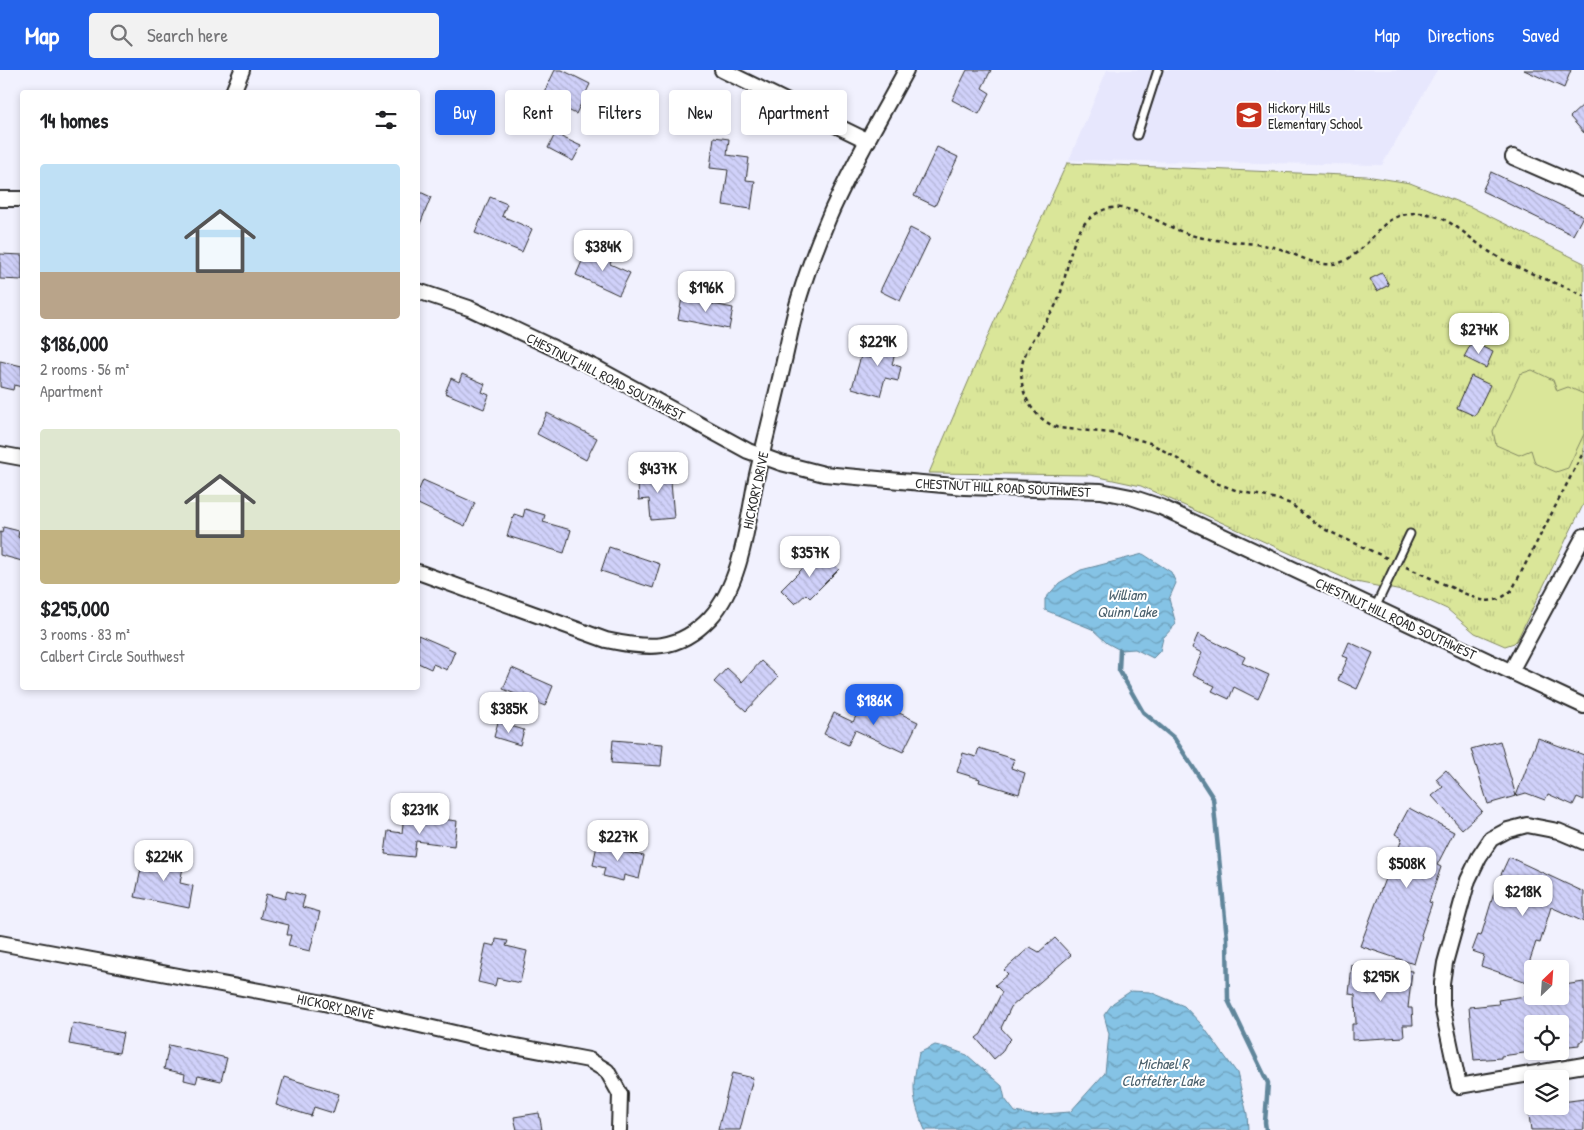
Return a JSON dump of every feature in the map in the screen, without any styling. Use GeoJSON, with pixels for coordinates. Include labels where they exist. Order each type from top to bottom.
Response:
{"type":"FeatureCollection","features":[{"type":"Feature","properties":{"kind":"street"},"geometry":{"type":"LineString","coordinates":[[234,90],[242,70]]}},
{"type":"Feature","properties":{"kind":"street"},"geometry":{"type":"LineString","coordinates":[[722,70],[868,141]]}},
{"type":"Feature","properties":{"kind":"street","name":"HICKORY DRIVE"},"geometry":{"type":"LineString","coordinates":[[420,573],[606,640],[631,645],[655,646],[674,644],[710,618],[724,600],[734,578],[750,517],[799,298],[813,256],[829,216],[906,70]]}},
{"type":"Feature","properties":{"kind":"street"},"geometry":{"type":"LineString","coordinates":[[1513,157],[1584,188]]}},
{"type":"Feature","properties":{"kind":"street"},"geometry":{"type":"LineString","coordinates":[[0,199],[20,198]]}},
{"type":"Feature","properties":{"kind":"street","name":"CHESTNUT HILL ROAD SOUTHWEST"},"geometry":{"type":"LineString","coordinates":[[420,292],[469,308],[598,369],[762,457],[824,474],[964,487],[1101,491],[1132,497],[1161,507],[1584,706]]}},
{"type":"Feature","properties":{"kind":"street"},"geometry":{"type":"LineString","coordinates":[[0,454],[20,458]]}},
{"type":"Feature","properties":{"kind":"street"},"geometry":{"type":"LineString","coordinates":[[1511,671],[1584,536]]}},
{"type":"Feature","properties":{"kind":"street"},"geometry":{"type":"LineString","coordinates":[[1584,842],[1558,830],[1527,825],[1508,830],[1491,839],[1479,857],[1468,880],[1445,963],[1442,984],[1442,1006],[1459,1086],[1584,1065]]}},
{"type":"Feature","properties":{"kind":"street","name":"HICKORY DRIVE"},"geometry":{"type":"LineString","coordinates":[[0,943],[324,1003],[489,1041],[589,1060],[607,1070],[620,1094],[618,1130]]}},
{"type":"Feature","properties":{"kind":"lane"},"geometry":{"type":"LineString","coordinates":[[1137,135],[1158,70]]}},
{"type":"Feature","properties":{"kind":"lane"},"geometry":{"type":"LineString","coordinates":[[1375,608],[1410,534]]}},
{"type":"Feature","properties":{"kind":"path"},"geometry":{"type":"LineString","coordinates":[[1387,558],[1326,530],[1291,504],[1278,499],[1238,491],[1216,483],[1150,444],[1118,434],[1058,428],[1039,417],[1030,406],[1024,391],[1021,374],[1022,362],[1027,350],[1051,315],[1060,297],[1074,246],[1084,224],[1106,208],[1119,207],[1131,210],[1189,235],[1207,240],[1274,248],[1309,261],[1326,264],[1338,263],[1348,259],[1387,222],[1394,218],[1409,213],[1426,213],[1444,219],[1491,253],[1512,265],[1584,296]]}},
{"type":"Feature","properties":{"kind":"path"},"geometry":{"type":"LineString","coordinates":[[1406,567],[1477,599],[1492,601],[1505,597],[1512,590],[1584,451]]}},
{"type":"Feature","properties":{"kind":"shaded area","name":"Hickory Hills Elementary School"},"geometry":{"type":"Polygon","coordinates":[[[1107,70],[1437,70],[1382,165],[1069,160],[1107,70]]]}},
{"type":"Feature","properties":{"kind":"green space"},"geometry":{"type":"Polygon","coordinates":[[[1067,163],[1366,176],[1410,183],[1471,207],[1584,263],[1584,503],[1514,643],[1505,646],[1475,633],[1447,609],[1412,593],[1351,581],[1141,486],[1090,475],[929,473],[994,322],[1067,163]]]}},
{"type":"Feature","properties":{"kind":"green space"},"geometry":{"type":"Polygon","coordinates":[[[1532,370],[1553,380],[1557,391],[1568,387],[1584,394],[1584,434],[1568,468],[1556,472],[1535,463],[1531,450],[1519,455],[1496,445],[1493,431],[1520,374],[1532,370]]]}},
{"type":"Feature","properties":{"kind":"water","name":"William Quinn Lake"},"geometry":{"type":"Polygon","coordinates":[[[1143,554],[1171,572],[1176,583],[1169,599],[1176,624],[1163,638],[1160,651],[1153,658],[1135,649],[1120,650],[1107,643],[1092,629],[1045,610],[1045,599],[1059,583],[1081,570],[1143,554]]]}},
{"type":"Feature","properties":{"kind":"water","name":"Michael R Clotfelter Lake"},"geometry":{"type":"Polygon","coordinates":[[[1131,991],[1150,992],[1184,1006],[1202,1025],[1237,1073],[1247,1114],[1248,1130],[925,1130],[917,1109],[914,1092],[919,1053],[935,1045],[967,1055],[1002,1086],[1005,1099],[1015,1112],[1031,1115],[1070,1112],[1105,1073],[1109,1034],[1104,1015],[1113,1003],[1131,991]]]}},
{"type":"Feature","properties":{"kind":"building"},"geometry":{"type":"Polygon","coordinates":[[[555,70],[562,70],[590,84],[587,90],[581,90],[581,103],[576,114],[571,112],[571,90],[545,90],[555,70]]]}},
{"type":"Feature","properties":{"kind":"building"},"geometry":{"type":"Polygon","coordinates":[[[967,70],[991,70],[982,88],[990,93],[979,114],[952,100],[967,70]]]}},
{"type":"Feature","properties":{"kind":"building"},"geometry":{"type":"Polygon","coordinates":[[[1524,70],[1571,70],[1564,88],[1524,70]]]}},
{"type":"Feature","properties":{"kind":"building"},"geometry":{"type":"Polygon","coordinates":[[[1584,104],[1584,133],[1570,117],[1584,104]]]}},
{"type":"Feature","properties":{"kind":"building"},"geometry":{"type":"Polygon","coordinates":[[[554,135],[581,146],[573,161],[548,148],[554,135]]]}},
{"type":"Feature","properties":{"kind":"building"},"geometry":{"type":"Polygon","coordinates":[[[714,137],[729,139],[727,155],[749,158],[746,180],[755,181],[751,209],[723,205],[728,170],[710,168],[714,137]]]}},
{"type":"Feature","properties":{"kind":"building"},"geometry":{"type":"Polygon","coordinates":[[[937,147],[958,157],[935,206],[914,196],[937,147]]]}},
{"type":"Feature","properties":{"kind":"building"},"geometry":{"type":"Polygon","coordinates":[[[1491,172],[1583,216],[1573,235],[1482,191],[1491,172]]]}},
{"type":"Feature","properties":{"kind":"building"},"geometry":{"type":"Polygon","coordinates":[[[420,192],[431,197],[420,224],[420,192]]]}},
{"type":"Feature","properties":{"kind":"building"},"geometry":{"type":"Polygon","coordinates":[[[490,197],[507,204],[502,216],[532,229],[522,252],[475,233],[490,197]]]}},
{"type":"Feature","properties":{"kind":"building"},"geometry":{"type":"Polygon","coordinates":[[[910,228],[930,238],[900,301],[880,291],[910,228]]]}},
{"type":"Feature","properties":{"kind":"building"},"geometry":{"type":"Polygon","coordinates":[[[600,249],[614,255],[610,264],[630,273],[619,295],[576,275],[586,252],[596,257],[600,249]]]}},
{"type":"Feature","properties":{"kind":"building"},"geometry":{"type":"Polygon","coordinates":[[[0,254],[20,255],[20,280],[0,279],[0,254]]]}},
{"type":"Feature","properties":{"kind":"building"},"geometry":{"type":"Polygon","coordinates":[[[1382,273],[1389,285],[1377,291],[1370,279],[1382,273]]]}},
{"type":"Feature","properties":{"kind":"building"},"geometry":{"type":"Polygon","coordinates":[[[682,298],[733,308],[729,329],[678,319],[682,298]]]}},
{"type":"Feature","properties":{"kind":"building"},"geometry":{"type":"Polygon","coordinates":[[[878,334],[899,339],[892,364],[901,367],[898,381],[885,378],[880,396],[852,388],[861,356],[871,358],[878,334]]]}},
{"type":"Feature","properties":{"kind":"building"},"geometry":{"type":"Polygon","coordinates":[[[1472,342],[1493,352],[1486,368],[1464,357],[1472,342]]]}},
{"type":"Feature","properties":{"kind":"building"},"geometry":{"type":"Polygon","coordinates":[[[0,361],[20,366],[20,386],[14,385],[13,390],[0,387],[0,361]]]}},
{"type":"Feature","properties":{"kind":"building"},"geometry":{"type":"Polygon","coordinates":[[[462,374],[485,384],[482,392],[489,395],[484,409],[445,393],[451,378],[459,382],[462,374]]]}},
{"type":"Feature","properties":{"kind":"building"},"geometry":{"type":"Polygon","coordinates":[[[1471,376],[1490,385],[1475,416],[1457,408],[1471,376]]]}},
{"type":"Feature","properties":{"kind":"building"},"geometry":{"type":"Polygon","coordinates":[[[547,413],[597,438],[586,460],[537,434],[547,413]]]}},
{"type":"Feature","properties":{"kind":"building"},"geometry":{"type":"Polygon","coordinates":[[[670,470],[674,518],[651,520],[649,499],[639,500],[638,484],[646,483],[645,473],[670,470]]]}},
{"type":"Feature","properties":{"kind":"building"},"geometry":{"type":"Polygon","coordinates":[[[423,480],[475,503],[465,526],[420,505],[420,487],[423,480]]]}},
{"type":"Feature","properties":{"kind":"building"},"geometry":{"type":"Polygon","coordinates":[[[525,509],[545,515],[543,522],[571,530],[564,553],[507,536],[514,514],[523,517],[525,509]]]}},
{"type":"Feature","properties":{"kind":"building"},"geometry":{"type":"Polygon","coordinates":[[[3,527],[19,531],[20,560],[0,555],[0,532],[2,533],[3,527]]]}},
{"type":"Feature","properties":{"kind":"building"},"geometry":{"type":"Polygon","coordinates":[[[609,547],[660,564],[653,588],[601,571],[609,547]]]}},
{"type":"Feature","properties":{"kind":"building"},"geometry":{"type":"Polygon","coordinates":[[[820,551],[839,569],[810,598],[806,594],[795,604],[781,590],[820,551]]]}},
{"type":"Feature","properties":{"kind":"building"},"geometry":{"type":"Polygon","coordinates":[[[1198,634],[1245,657],[1242,663],[1269,675],[1258,699],[1234,687],[1229,699],[1212,691],[1215,686],[1192,675],[1202,653],[1192,648],[1198,634]]]}},
{"type":"Feature","properties":{"kind":"building"},"geometry":{"type":"Polygon","coordinates":[[[420,636],[455,651],[447,670],[433,664],[431,669],[420,664],[420,636]]]}},
{"type":"Feature","properties":{"kind":"building"},"geometry":{"type":"Polygon","coordinates":[[[1349,642],[1373,653],[1357,689],[1338,680],[1348,658],[1343,656],[1349,642]]]}},
{"type":"Feature","properties":{"kind":"building"},"geometry":{"type":"Polygon","coordinates":[[[761,661],[778,677],[746,711],[714,682],[727,668],[742,682],[761,661]]]}},
{"type":"Feature","properties":{"kind":"building"},"geometry":{"type":"Polygon","coordinates":[[[512,668],[553,686],[545,706],[503,689],[512,668]]]}},
{"type":"Feature","properties":{"kind":"building"},"geometry":{"type":"Polygon","coordinates":[[[866,697],[918,722],[903,752],[855,730],[848,745],[824,734],[834,713],[853,722],[866,697]]]}},
{"type":"Feature","properties":{"kind":"building"},"geometry":{"type":"Polygon","coordinates":[[[498,722],[524,730],[520,745],[494,737],[498,722]]]}},
{"type":"Feature","properties":{"kind":"building"},"geometry":{"type":"Polygon","coordinates":[[[1538,738],[1584,755],[1584,800],[1577,797],[1573,805],[1548,794],[1545,800],[1526,793],[1516,796],[1538,738]]]}},
{"type":"Feature","properties":{"kind":"building"},"geometry":{"type":"Polygon","coordinates":[[[613,740],[663,744],[661,766],[611,763],[613,740]]]}},
{"type":"Feature","properties":{"kind":"building"},"geometry":{"type":"Polygon","coordinates":[[[1500,741],[1516,796],[1488,804],[1471,749],[1500,741]]]}},
{"type":"Feature","properties":{"kind":"building"},"geometry":{"type":"Polygon","coordinates":[[[979,748],[1014,759],[1011,768],[1025,773],[1019,794],[979,782],[980,779],[957,772],[963,753],[976,757],[979,748]]]}},
{"type":"Feature","properties":{"kind":"building"},"geometry":{"type":"Polygon","coordinates":[[[1446,770],[1482,811],[1462,829],[1432,796],[1443,787],[1436,779],[1446,770]]]}},
{"type":"Feature","properties":{"kind":"building"},"geometry":{"type":"Polygon","coordinates":[[[1409,808],[1454,832],[1437,865],[1441,867],[1429,902],[1432,903],[1414,964],[1360,946],[1386,876],[1380,874],[1385,860],[1394,863],[1402,838],[1395,834],[1409,808]]]}},
{"type":"Feature","properties":{"kind":"building"},"geometry":{"type":"Polygon","coordinates":[[[404,814],[457,821],[454,846],[416,841],[414,857],[385,854],[388,831],[402,833],[404,814]]]}},
{"type":"Feature","properties":{"kind":"building"},"geometry":{"type":"Polygon","coordinates":[[[612,841],[626,844],[624,852],[644,856],[639,879],[624,875],[623,881],[603,876],[605,868],[593,865],[597,845],[610,848],[612,841]]]}},
{"type":"Feature","properties":{"kind":"building"},"geometry":{"type":"Polygon","coordinates":[[[168,854],[185,857],[180,883],[193,886],[189,908],[135,897],[143,860],[166,864],[168,854]]]}},
{"type":"Feature","properties":{"kind":"building"},"geometry":{"type":"Polygon","coordinates":[[[1509,857],[1584,892],[1584,922],[1551,907],[1540,943],[1536,942],[1530,960],[1524,960],[1524,981],[1481,966],[1484,955],[1472,951],[1478,935],[1481,936],[1497,883],[1509,857]]]}},
{"type":"Feature","properties":{"kind":"building"},"geometry":{"type":"Polygon","coordinates":[[[287,891],[305,896],[302,907],[320,912],[310,951],[288,946],[291,935],[287,935],[289,925],[260,918],[266,894],[285,899],[287,891]]]}},
{"type":"Feature","properties":{"kind":"building"},"geometry":{"type":"Polygon","coordinates":[[[1055,938],[1071,955],[1011,1007],[1001,1028],[1011,1039],[1002,1052],[994,1059],[976,1038],[981,1034],[1002,992],[995,985],[1008,974],[1004,970],[1030,947],[1039,952],[1055,938]]]}},
{"type":"Feature","properties":{"kind":"building"},"geometry":{"type":"Polygon","coordinates":[[[496,939],[508,941],[506,946],[527,951],[520,983],[497,978],[495,986],[478,982],[486,944],[495,946],[496,939]]]}},
{"type":"Feature","properties":{"kind":"building"},"geometry":{"type":"Polygon","coordinates":[[[1352,965],[1412,971],[1408,1008],[1412,1008],[1413,1025],[1403,1025],[1404,1037],[1352,1040],[1352,1024],[1356,1024],[1355,995],[1349,994],[1352,965]]]}},
{"type":"Feature","properties":{"kind":"building"},"geometry":{"type":"Polygon","coordinates":[[[1584,982],[1584,1041],[1579,1042],[1579,1045],[1569,1046],[1569,1015],[1524,1015],[1524,1053],[1501,1056],[1501,1058],[1474,1060],[1469,1007],[1499,1004],[1498,1000],[1524,996],[1524,1005],[1569,1005],[1569,984],[1584,982]]]}},
{"type":"Feature","properties":{"kind":"building"},"geometry":{"type":"Polygon","coordinates":[[[73,1023],[123,1033],[119,1053],[69,1044],[73,1023]]]}},
{"type":"Feature","properties":{"kind":"building"},"geometry":{"type":"Polygon","coordinates":[[[169,1045],[227,1058],[221,1081],[198,1076],[196,1083],[184,1080],[185,1074],[164,1069],[169,1045]]]}},
{"type":"Feature","properties":{"kind":"building"},"geometry":{"type":"Polygon","coordinates":[[[732,1073],[753,1078],[740,1130],[718,1130],[732,1073]]]}},
{"type":"Feature","properties":{"kind":"building"},"geometry":{"type":"Polygon","coordinates":[[[284,1077],[339,1094],[333,1113],[314,1107],[311,1116],[276,1105],[284,1077]]]}},
{"type":"Feature","properties":{"kind":"building"},"geometry":{"type":"Polygon","coordinates":[[[1584,1099],[1584,1130],[1531,1130],[1529,1115],[1569,1115],[1569,1101],[1584,1099]]]}},
{"type":"Feature","properties":{"kind":"building"},"geometry":{"type":"Polygon","coordinates":[[[539,1113],[542,1130],[517,1130],[514,1117],[539,1113]]]}},
{"type":"Feature","properties":{"kind":"waterway"},"geometry":{"type":"LineString","coordinates":[[1120,650],[1119,670],[1143,712],[1174,738],[1213,798],[1227,938],[1228,1000],[1268,1083],[1266,1130]]}},
{"type":"Feature","properties":{"kind":"place","name":"Hickory Hills Elementary School"},"geometry":{"type":"Point","coordinates":[1249,115]}}]}
